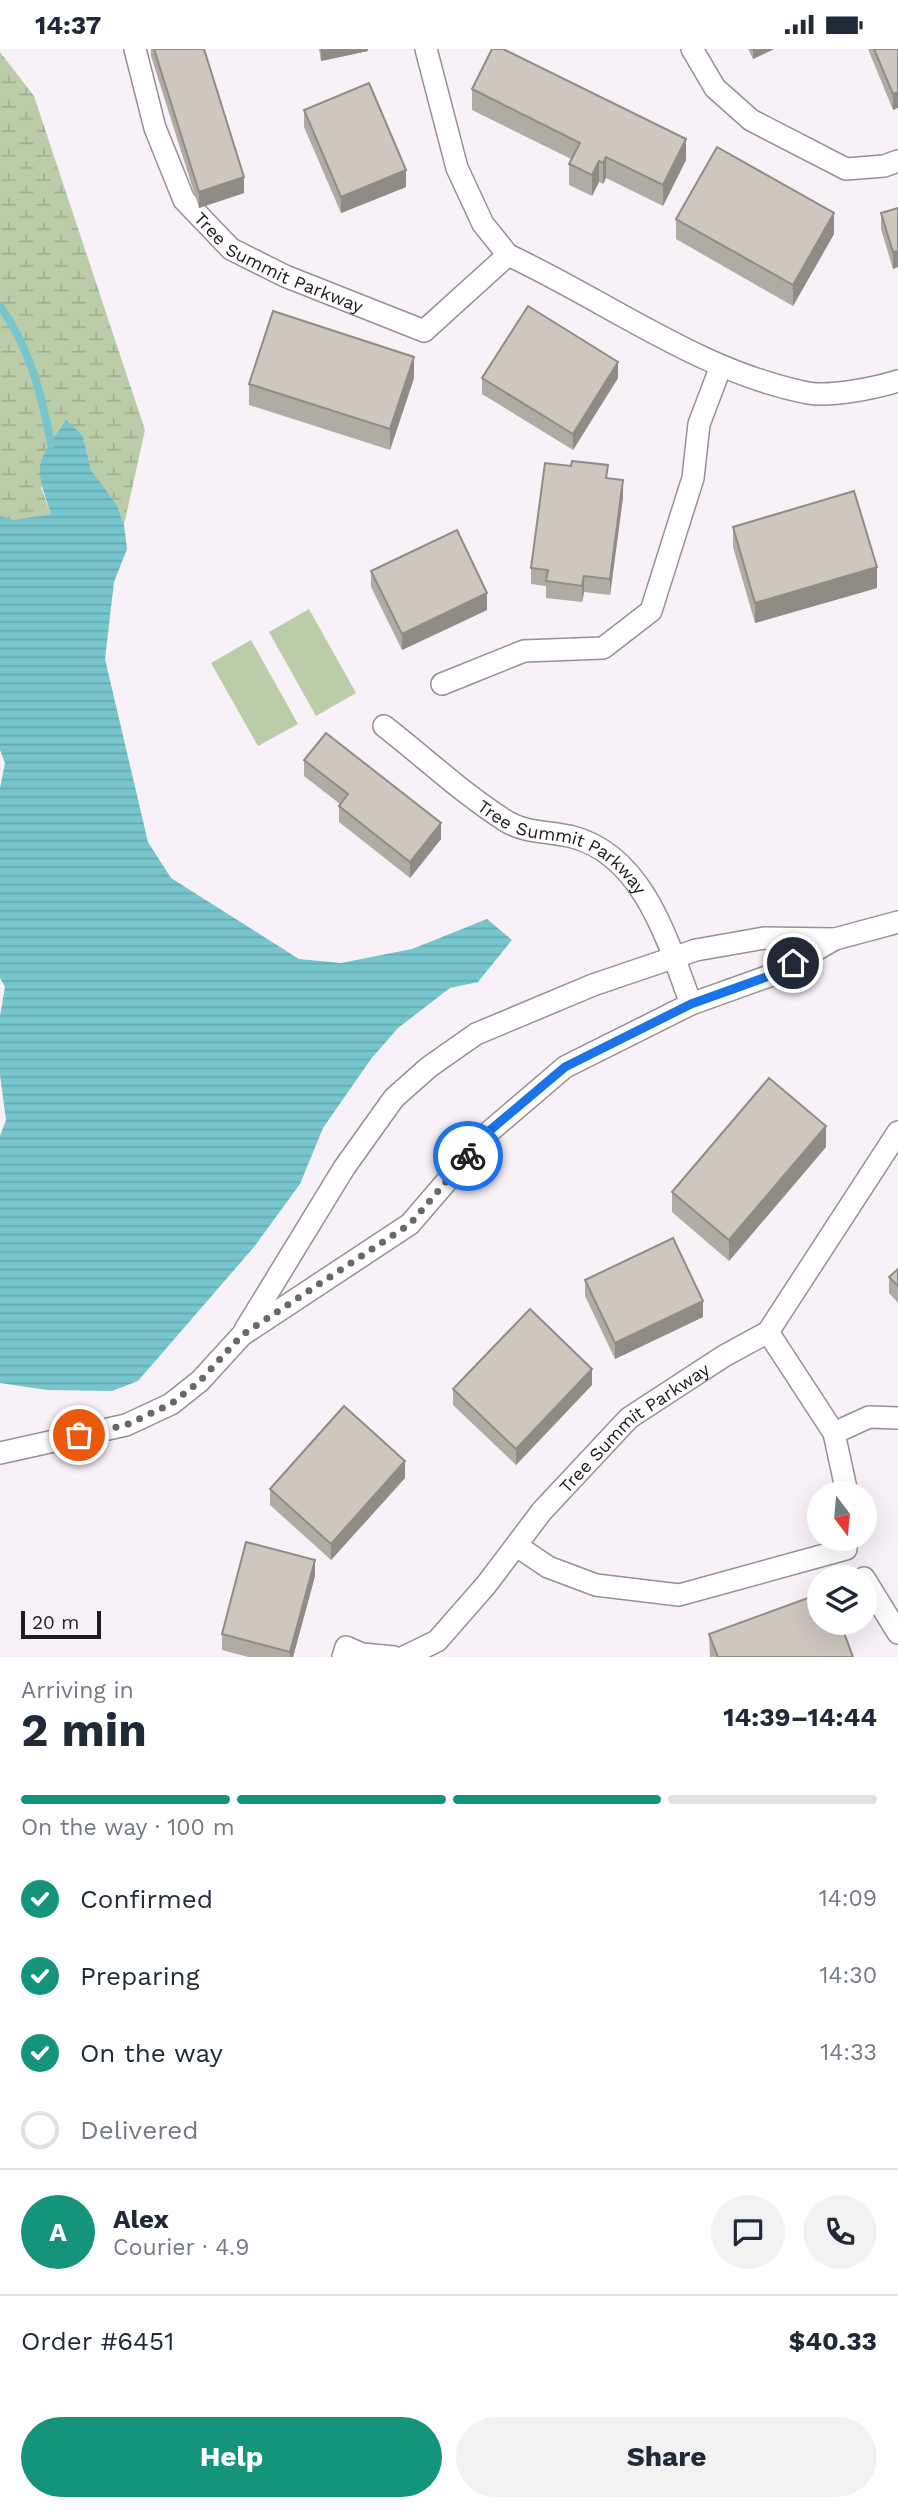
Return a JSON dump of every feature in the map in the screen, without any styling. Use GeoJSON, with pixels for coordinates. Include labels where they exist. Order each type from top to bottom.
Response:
{"type":"FeatureCollection","features":[{"type":"Feature","properties":{"kind":"street","name":"Tree Summit Parkway"},"geometry":{"type":"LineString","coordinates":[[135,49],[155,128],[184,200],[231,249],[285,277],[424,331],[508,255]]}},
{"type":"Feature","properties":{"kind":"street"},"geometry":{"type":"LineString","coordinates":[[426,49],[457,168],[483,224],[508,255],[721,366],[811,393],[880,387],[898,381]]}},
{"type":"Feature","properties":{"kind":"street"},"geometry":{"type":"LineString","coordinates":[[691,49],[715,88],[751,120],[846,169],[884,166],[898,160]]}},
{"type":"Feature","properties":{"kind":"street"},"geometry":{"type":"LineString","coordinates":[[442,684],[524,651],[603,648],[650,611],[693,478],[699,424],[721,366]]}},
{"type":"Feature","properties":{"kind":"street","name":"Tree Summit Parkway"},"geometry":{"type":"LineString","coordinates":[[384,726],[508,822],[541,834],[572,837],[604,850],[631,875],[666,936],[691,1004]]}},
{"type":"Feature","properties":{"kind":"street"},"geometry":{"type":"LineString","coordinates":[[242,1335],[410,1224],[488,1132],[565,1067],[691,1004],[772,975],[835,939],[898,922]]}},
{"type":"Feature","properties":{"kind":"street"},"geometry":{"type":"LineString","coordinates":[[0,1453],[126,1425],[171,1404],[200,1381],[242,1335],[344,1168],[394,1097],[476,1034],[593,985],[673,957],[764,938],[835,939]]}},
{"type":"Feature","properties":{"kind":"street","name":"Tree Summit Parkway"},"geometry":{"type":"LineString","coordinates":[[404,1657],[437,1641],[517,1546],[542,1511],[629,1418],[724,1356],[768,1332],[898,1132]]}},
{"type":"Feature","properties":{"kind":"street"},"geometry":{"type":"LineString","coordinates":[[768,1332],[834,1433],[844,1481]]}},
{"type":"Feature","properties":{"kind":"street"},"geometry":{"type":"LineString","coordinates":[[834,1433],[869,1417],[898,1418]]}},
{"type":"Feature","properties":{"kind":"street"},"geometry":{"type":"LineString","coordinates":[[517,1546],[548,1567],[596,1585],[678,1595],[824,1551]]}},
{"type":"Feature","properties":{"kind":"street"},"geometry":{"type":"LineString","coordinates":[[877,1598],[898,1633]]}},
{"type":"Feature","properties":{"kind":"street"},"geometry":{"type":"LineString","coordinates":[[343,1657],[346,1647],[362,1654],[394,1657]]}},
{"type":"Feature","properties":{"kind":"green space"},"geometry":{"type":"Polygon","coordinates":[[[0,52],[34,96],[145,430],[124,525],[117,505],[91,470],[83,436],[41,488],[51,514],[14,521],[0,516],[0,52]]]}},
{"type":"Feature","properties":{"kind":"green space"},"geometry":{"type":"Polygon","coordinates":[[[309,609],[356,693],[316,716],[269,632],[309,609]]]}},
{"type":"Feature","properties":{"kind":"green space"},"geometry":{"type":"Polygon","coordinates":[[[251,640],[298,724],[258,746],[211,663],[251,640]]]}},
{"type":"Feature","properties":{"kind":"water"},"geometry":{"type":"Polygon","coordinates":[[[66,420],[83,436],[91,470],[117,505],[124,525],[127,549],[114,582],[105,659],[148,842],[171,878],[299,959],[341,963],[412,949],[487,919],[512,940],[478,982],[450,988],[398,1028],[371,1059],[323,1128],[300,1184],[254,1247],[138,1381],[112,1391],[47,1390],[0,1383],[0,1136],[6,1120],[0,1075],[0,1016],[5,987],[0,978],[0,788],[5,763],[0,750],[0,516],[14,520],[51,514],[40,473],[41,464],[48,447],[66,420]]]}},
{"type":"Feature","properties":{"kind":"building"},"geometry":{"type":"Polygon","coordinates":[[[154,49],[204,49],[244,177],[199,192],[154,49]]]}},
{"type":"Feature","properties":{"kind":"building"},"geometry":{"type":"Polygon","coordinates":[[[492,49],[503,49],[686,139],[663,185],[606,157],[603,163],[599,161],[592,175],[569,164],[580,143],[472,89],[492,49]]]}},
{"type":"Feature","properties":{"kind":"building"},"geometry":{"type":"Polygon","coordinates":[[[874,49],[898,49],[898,92],[893,94],[874,49]]]}},
{"type":"Feature","properties":{"kind":"building"},"geometry":{"type":"Polygon","coordinates":[[[369,83],[406,170],[341,197],[304,110],[369,83]]]}},
{"type":"Feature","properties":{"kind":"building"},"geometry":{"type":"Polygon","coordinates":[[[717,147],[834,213],[793,285],[676,219],[717,147]]]}},
{"type":"Feature","properties":{"kind":"building"},"geometry":{"type":"Polygon","coordinates":[[[898,208],[898,251],[893,252],[881,213],[898,208]]]}},
{"type":"Feature","properties":{"kind":"building"},"geometry":{"type":"Polygon","coordinates":[[[528,306],[618,362],[573,434],[482,378],[528,306]]]}},
{"type":"Feature","properties":{"kind":"building"},"geometry":{"type":"Polygon","coordinates":[[[273,311],[414,357],[390,429],[249,384],[273,311]]]}},
{"type":"Feature","properties":{"kind":"building"},"geometry":{"type":"Polygon","coordinates":[[[572,461],[608,465],[606,478],[623,480],[610,579],[584,576],[582,586],[546,581],[548,570],[531,568],[545,463],[571,466],[572,461]]]}},
{"type":"Feature","properties":{"kind":"building"},"geometry":{"type":"Polygon","coordinates":[[[854,491],[877,567],[755,603],[733,527],[854,491]]]}},
{"type":"Feature","properties":{"kind":"building"},"geometry":{"type":"Polygon","coordinates":[[[457,530],[487,593],[402,634],[371,571],[457,530]]]}},
{"type":"Feature","properties":{"kind":"building"},"geometry":{"type":"Polygon","coordinates":[[[326,733],[441,823],[410,862],[339,806],[348,794],[304,760],[326,733]]]}},
{"type":"Feature","properties":{"kind":"building"},"geometry":{"type":"Polygon","coordinates":[[[769,1078],[826,1126],[729,1240],[672,1192],[769,1078]]]}},
{"type":"Feature","properties":{"kind":"building"},"geometry":{"type":"Polygon","coordinates":[[[673,1238],[703,1301],[615,1343],[585,1280],[673,1238]]]}},
{"type":"Feature","properties":{"kind":"building"},"geometry":{"type":"Polygon","coordinates":[[[898,1269],[898,1286],[889,1277],[898,1269]]]}},
{"type":"Feature","properties":{"kind":"building"},"geometry":{"type":"Polygon","coordinates":[[[530,1309],[592,1369],[516,1449],[453,1389],[530,1309]]]}},
{"type":"Feature","properties":{"kind":"building"},"geometry":{"type":"Polygon","coordinates":[[[344,1406],[405,1461],[331,1544],[270,1489],[344,1406]]]}},
{"type":"Feature","properties":{"kind":"building"},"geometry":{"type":"Polygon","coordinates":[[[246,1542],[315,1560],[290,1652],[222,1634],[246,1542]]]}},
{"type":"Feature","properties":{"kind":"building"},"geometry":{"type":"Polygon","coordinates":[[[807,1598],[807,1635],[845,1635],[853,1657],[718,1657],[709,1634],[807,1598]]]}},
{"type":"Feature","properties":{"kind":"waterway"},"geometry":{"type":"LineString","coordinates":[[0,306],[19,337],[33,372],[51,444]]}},
{"type":"Feature","properties":{"kind":"way so far"},"geometry":{"type":"LineString","coordinates":[[79,1435],[126,1425],[171,1404],[200,1381],[242,1335],[410,1224],[468,1156]]}},
{"type":"Feature","properties":{"kind":"route"},"geometry":{"type":"LineString","coordinates":[[468,1156],[488,1132],[565,1067],[691,1004],[772,975],[793,963]]}}]}
